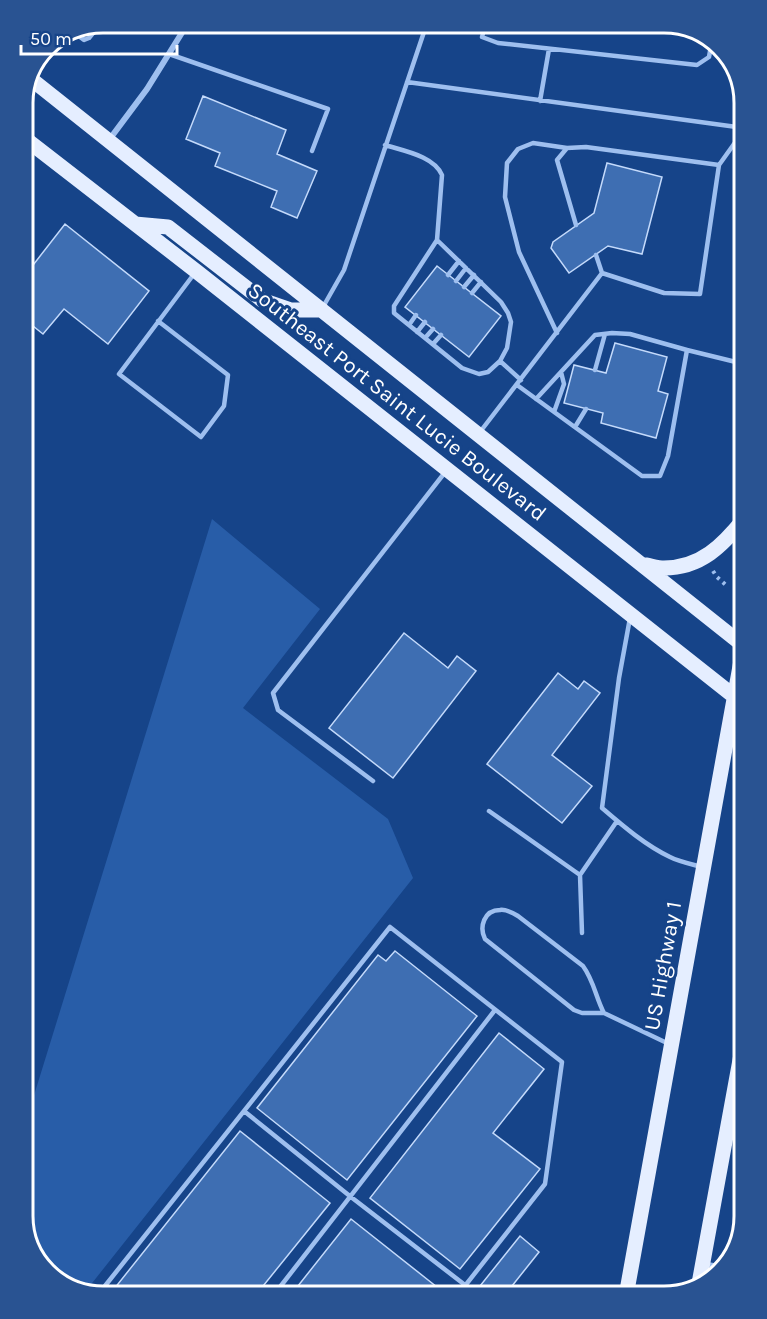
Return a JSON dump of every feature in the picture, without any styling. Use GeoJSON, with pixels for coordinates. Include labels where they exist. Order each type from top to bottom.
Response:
{"type":"FeatureCollection","features":[{"type":"Feature","properties":{"kind":"main road","name":"Southeast Port Saint Lucie Boulevard"},"geometry":{"type":"LineString","coordinates":[[36,83],[734,637]]}},
{"type":"Feature","properties":{"kind":"main road","name":"Southeast Port Saint Lucie Boulevard"},"geometry":{"type":"LineString","coordinates":[[33,145],[734,693]]}},
{"type":"Feature","properties":{"kind":"main road"},"geometry":{"type":"LineString","coordinates":[[135,224],[168,227],[262,300],[291,310],[322,310]]}},
{"type":"Feature","properties":{"kind":"main road"},"geometry":{"type":"LineString","coordinates":[[643,565],[663,568],[684,566],[705,557],[725,542],[734,531]]}},
{"type":"Feature","properties":{"kind":"main road","name":"US Highway 1"},"geometry":{"type":"LineString","coordinates":[[628,1286],[704,868],[734,726]]}},
{"type":"Feature","properties":{"kind":"main road"},"geometry":{"type":"LineString","coordinates":[[701,1276],[734,1093]]}},
{"type":"Feature","properties":{"kind":"street"},"geometry":{"type":"LineString","coordinates":[[109,140],[147,88],[182,33]]}},
{"type":"Feature","properties":{"kind":"lane"},"geometry":{"type":"LineString","coordinates":[[322,310],[344,270],[424,33]]}},
{"type":"Feature","properties":{"kind":"lane"},"geometry":{"type":"LineString","coordinates":[[483,33],[482,37],[498,43],[697,65],[709,57],[710,50]]}},
{"type":"Feature","properties":{"kind":"lane"},"geometry":{"type":"LineString","coordinates":[[540,101],[549,49]]}},
{"type":"Feature","properties":{"kind":"lane"},"geometry":{"type":"LineString","coordinates":[[169,54],[328,109],[312,151]]}},
{"type":"Feature","properties":{"kind":"lane"},"geometry":{"type":"LineString","coordinates":[[407,82],[734,128]]}},
{"type":"Feature","properties":{"kind":"lane"},"geometry":{"type":"LineString","coordinates":[[557,333],[519,252],[505,197],[507,163],[518,149],[533,143],[567,148],[586,147],[719,165]]}},
{"type":"Feature","properties":{"kind":"lane"},"geometry":{"type":"LineString","coordinates":[[602,273],[664,293],[700,294],[719,165],[734,143]]}},
{"type":"Feature","properties":{"kind":"lane"},"geometry":{"type":"LineString","coordinates":[[385,146],[428,159],[439,168],[442,175],[437,240],[394,306],[394,313],[462,368],[479,374],[488,372],[500,361],[507,348],[511,321],[508,313],[501,302],[437,240]]}},
{"type":"Feature","properties":{"kind":"lane"},"geometry":{"type":"LineString","coordinates":[[567,148],[557,160],[576,225]]}},
{"type":"Feature","properties":{"kind":"lane"},"geometry":{"type":"LineString","coordinates":[[596,255],[602,273]]}},
{"type":"Feature","properties":{"kind":"lane"},"geometry":{"type":"LineString","coordinates":[[448,275],[459,261]]}},
{"type":"Feature","properties":{"kind":"lane"},"geometry":{"type":"LineString","coordinates":[[456,281],[466,268]]}},
{"type":"Feature","properties":{"kind":"lane"},"geometry":{"type":"LineString","coordinates":[[158,321],[228,375],[224,406],[201,437],[119,374],[158,321],[196,272]]}},
{"type":"Feature","properties":{"kind":"lane"},"geometry":{"type":"LineString","coordinates":[[479,435],[602,273]]}},
{"type":"Feature","properties":{"kind":"lane"},"geometry":{"type":"LineString","coordinates":[[464,287],[474,275]]}},
{"type":"Feature","properties":{"kind":"lane"},"geometry":{"type":"LineString","coordinates":[[472,293],[481,282]]}},
{"type":"Feature","properties":{"kind":"lane"},"geometry":{"type":"LineString","coordinates":[[409,325],[416,315]]}},
{"type":"Feature","properties":{"kind":"lane"},"geometry":{"type":"LineString","coordinates":[[417,332],[425,322]]}},
{"type":"Feature","properties":{"kind":"lane"},"geometry":{"type":"LineString","coordinates":[[425,338],[433,328]]}},
{"type":"Feature","properties":{"kind":"lane"},"geometry":{"type":"LineString","coordinates":[[595,370],[605,334]]}},
{"type":"Feature","properties":{"kind":"lane"},"geometry":{"type":"LineString","coordinates":[[536,399],[595,336],[605,334],[630,334],[734,362]]}},
{"type":"Feature","properties":{"kind":"lane"},"geometry":{"type":"LineString","coordinates":[[433,344],[441,335]]}},
{"type":"Feature","properties":{"kind":"lane"},"geometry":{"type":"LineString","coordinates":[[517,385],[642,476],[660,476],[668,456],[687,350]]}},
{"type":"Feature","properties":{"kind":"lane"},"geometry":{"type":"LineString","coordinates":[[500,361],[521,380]]}},
{"type":"Feature","properties":{"kind":"lane"},"geometry":{"type":"LineString","coordinates":[[554,412],[564,384],[561,372]]}},
{"type":"Feature","properties":{"kind":"lane"},"geometry":{"type":"LineString","coordinates":[[575,427],[586,408]]}},
{"type":"Feature","properties":{"kind":"lane"},"geometry":{"type":"LineString","coordinates":[[373,781],[278,710],[273,693],[447,470]]}},
{"type":"Feature","properties":{"kind":"lane"},"geometry":{"type":"LineString","coordinates":[[631,615],[619,678],[602,808],[652,847],[672,858],[704,868]]}},
{"type":"Feature","properties":{"kind":"lane"},"geometry":{"type":"LineString","coordinates":[[489,812],[580,875]]}},
{"type":"Feature","properties":{"kind":"lane"},"geometry":{"type":"LineString","coordinates":[[582,933],[580,875],[617,821]]}},
{"type":"Feature","properties":{"kind":"lane"},"geometry":{"type":"LineString","coordinates":[[604,1013],[596,990],[583,966],[518,916],[500,910],[494,911],[484,921],[482,931],[485,939],[574,1010],[582,1013],[604,1013],[671,1046]]}},
{"type":"Feature","properties":{"kind":"lane"},"geometry":{"type":"LineString","coordinates":[[105,1286],[390,927],[562,1062],[545,1184],[465,1285],[244,1111]]}},
{"type":"Feature","properties":{"kind":"lane"},"geometry":{"type":"LineString","coordinates":[[281,1286],[495,1010]]}},
{"type":"Feature","properties":{"kind":"lane"},"geometry":{"type":"LineString","coordinates":[[703,1263],[714,1265]]}},
{"type":"Feature","properties":{"kind":"path"},"geometry":{"type":"LineString","coordinates":[[711,568],[726,585]]}},
{"type":"Feature","properties":{"kind":"shaded area"},"geometry":{"type":"Polygon","coordinates":[[[212,519],[320,609],[243,708],[388,819],[413,878],[90,1285],[72,1279],[57,1269],[40,1247],[34,1230],[33,1099],[212,519]]]}},
{"type":"Feature","properties":{"kind":"building"},"geometry":{"type":"Polygon","coordinates":[[[203,96],[286,130],[277,154],[317,171],[297,218],[271,207],[277,191],[215,166],[220,153],[186,139],[203,96]]]}},
{"type":"Feature","properties":{"kind":"building"},"geometry":{"type":"Polygon","coordinates":[[[607,163],[662,177],[642,254],[608,246],[569,273],[551,248],[553,242],[594,213],[607,163]]]}},
{"type":"Feature","properties":{"kind":"building"},"geometry":{"type":"Polygon","coordinates":[[[65,224],[149,291],[108,344],[64,309],[43,334],[33,326],[33,265],[65,224]]]}},
{"type":"Feature","properties":{"kind":"building"},"geometry":{"type":"Polygon","coordinates":[[[437,266],[501,316],[469,357],[405,307],[437,266]]]}},
{"type":"Feature","properties":{"kind":"building"},"geometry":{"type":"Polygon","coordinates":[[[615,343],[667,357],[658,391],[668,394],[656,438],[601,423],[603,413],[564,403],[574,365],[606,373],[615,343]]]}},
{"type":"Feature","properties":{"kind":"building"},"geometry":{"type":"Polygon","coordinates":[[[404,633],[448,668],[457,656],[476,671],[393,778],[329,728],[404,633]]]}},
{"type":"Feature","properties":{"kind":"building"},"geometry":{"type":"Polygon","coordinates":[[[558,673],[578,689],[584,681],[600,693],[552,755],[592,786],[562,823],[487,764],[558,673]]]}},
{"type":"Feature","properties":{"kind":"building"},"geometry":{"type":"Polygon","coordinates":[[[395,951],[477,1016],[347,1180],[257,1108],[378,955],[386,961],[395,951]]]}},
{"type":"Feature","properties":{"kind":"building"},"geometry":{"type":"Polygon","coordinates":[[[499,1033],[544,1069],[493,1133],[540,1169],[460,1269],[370,1198],[499,1033]]]}},
{"type":"Feature","properties":{"kind":"building"},"geometry":{"type":"Polygon","coordinates":[[[240,1131],[330,1203],[263,1286],[116,1286],[240,1131]]]}},
{"type":"Feature","properties":{"kind":"building"},"geometry":{"type":"Polygon","coordinates":[[[351,1219],[436,1286],[298,1286],[351,1219]]]}},
{"type":"Feature","properties":{"kind":"building"},"geometry":{"type":"Polygon","coordinates":[[[520,1236],[539,1252],[512,1286],[480,1286],[520,1236]]]}}]}
